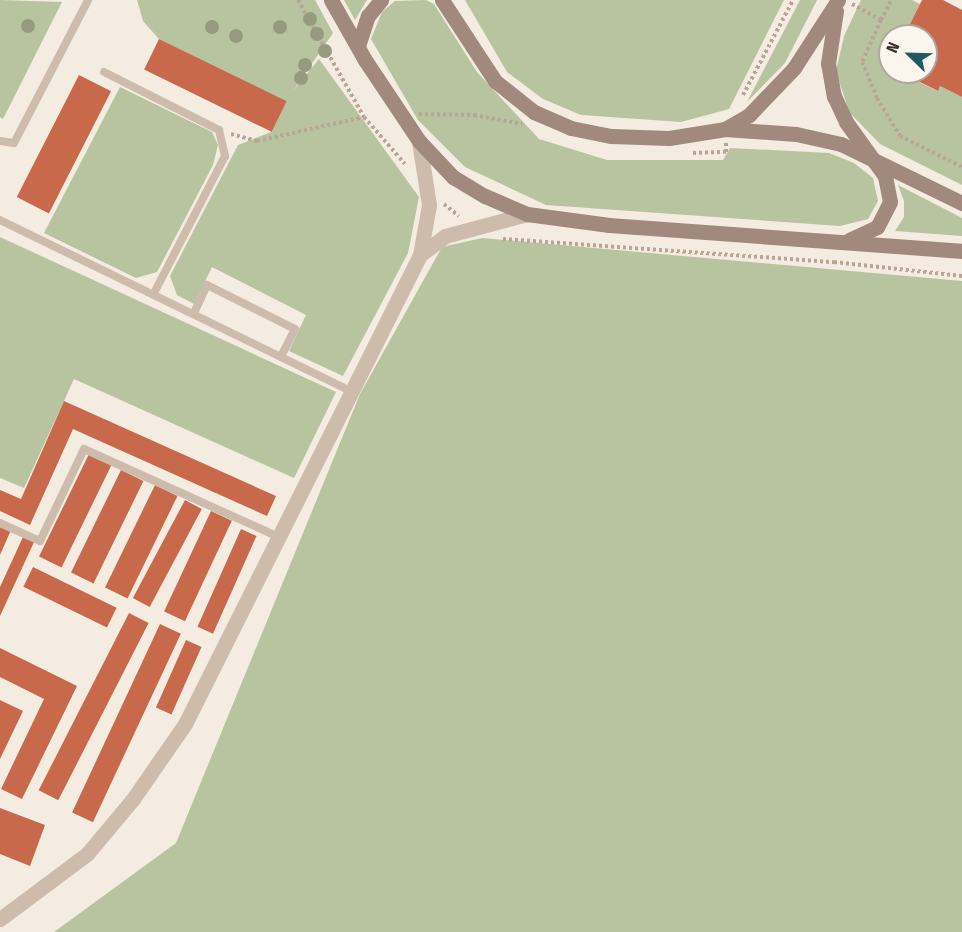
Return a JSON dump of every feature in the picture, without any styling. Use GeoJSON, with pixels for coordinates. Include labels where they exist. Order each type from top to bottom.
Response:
{"type":"FeatureCollection","features":[{"type":"Feature","properties":{"kind":"street"},"geometry":{"type":"LineString","coordinates":[[331,0],[419,141],[453,177],[485,196],[527,214],[609,225],[849,240],[962,251]]}},
{"type":"Feature","properties":{"kind":"street"},"geometry":{"type":"LineString","coordinates":[[358,46],[368,16],[381,0]]}},
{"type":"Feature","properties":{"kind":"street"},"geometry":{"type":"LineString","coordinates":[[442,0],[495,81],[534,112],[572,128],[611,136],[669,138],[725,129],[796,134],[868,154],[962,203]]}},
{"type":"Feature","properties":{"kind":"street"},"geometry":{"type":"LineString","coordinates":[[725,129],[776,91],[838,0]]}},
{"type":"Feature","properties":{"kind":"street"},"geometry":{"type":"LineString","coordinates":[[838,0],[829,36],[828,63],[834,96],[868,154],[885,176],[890,202],[877,226],[849,240]]}},
{"type":"Feature","properties":{"kind":"street"},"geometry":{"type":"LineString","coordinates":[[0,919],[87,854],[133,799],[184,724],[279,537],[349,390],[420,255],[429,206],[419,141]]}},
{"type":"Feature","properties":{"kind":"street"},"geometry":{"type":"LineString","coordinates":[[420,255],[445,236],[527,214]]}},
{"type":"Feature","properties":{"kind":"lane"},"geometry":{"type":"LineString","coordinates":[[0,141],[14,143],[88,0]]}},
{"type":"Feature","properties":{"kind":"lane"},"geometry":{"type":"LineString","coordinates":[[104,72],[219,130],[225,156],[154,293]]}},
{"type":"Feature","properties":{"kind":"lane"},"geometry":{"type":"LineString","coordinates":[[0,220],[154,293],[349,390]]}},
{"type":"Feature","properties":{"kind":"lane"},"geometry":{"type":"LineString","coordinates":[[194,313],[207,285],[295,329],[281,357]]}},
{"type":"Feature","properties":{"kind":"lane"},"geometry":{"type":"LineString","coordinates":[[0,523],[40,541],[84,449],[279,537]]}},
{"type":"Feature","properties":{"kind":"path"},"geometry":{"type":"LineString","coordinates":[[219,130],[257,141],[364,117],[298,0]]}},
{"type":"Feature","properties":{"kind":"path"},"geometry":{"type":"LineString","coordinates":[[741,100],[793,0]]}},
{"type":"Feature","properties":{"kind":"path"},"geometry":{"type":"LineString","coordinates":[[843,0],[881,20]]}},
{"type":"Feature","properties":{"kind":"path"},"geometry":{"type":"LineString","coordinates":[[891,0],[862,62],[877,98],[900,136],[962,168]]}},
{"type":"Feature","properties":{"kind":"path"},"geometry":{"type":"LineString","coordinates":[[384,140],[414,114],[474,115],[526,125]]}},
{"type":"Feature","properties":{"kind":"path"},"geometry":{"type":"LineString","coordinates":[[681,153],[726,152],[725,129]]}},
{"type":"Feature","properties":{"kind":"green space"},"geometry":{"type":"Polygon","coordinates":[[[0,0],[62,2],[3,119],[0,117],[0,0]]]}},
{"type":"Feature","properties":{"kind":"green space"},"geometry":{"type":"Polygon","coordinates":[[[137,0],[315,0],[333,33],[293,91],[319,59],[419,197],[408,253],[343,376],[289,351],[306,315],[212,267],[194,304],[177,295],[170,276],[238,145],[271,132],[286,102],[159,39],[143,21],[137,0]]]}},
{"type":"Feature","properties":{"kind":"green space"},"geometry":{"type":"Polygon","coordinates":[[[344,0],[367,0],[355,20],[344,0]]]}},
{"type":"Feature","properties":{"kind":"green space"},"geometry":{"type":"Polygon","coordinates":[[[426,0],[434,4],[477,72],[539,139],[607,160],[723,160],[730,148],[829,153],[854,163],[873,178],[878,201],[868,219],[840,226],[546,205],[465,167],[418,120],[371,39],[382,12],[395,1],[426,0]]]}},
{"type":"Feature","properties":{"kind":"green space"},"geometry":{"type":"Polygon","coordinates":[[[465,0],[784,0],[729,109],[681,122],[581,115],[543,99],[507,72],[465,0]]]}},
{"type":"Feature","properties":{"kind":"green space"},"geometry":{"type":"Polygon","coordinates":[[[800,0],[817,0],[785,63],[747,102],[800,0]]]}},
{"type":"Feature","properties":{"kind":"green space"},"geometry":{"type":"Polygon","coordinates":[[[861,0],[912,0],[920,4],[910,24],[878,24],[878,84],[923,84],[937,91],[940,86],[962,97],[962,185],[880,144],[849,112],[836,71],[844,36],[861,0]]]}},
{"type":"Feature","properties":{"kind":"green space"},"geometry":{"type":"Polygon","coordinates":[[[120,87],[212,132],[218,145],[213,165],[157,272],[136,278],[44,233],[120,87]]]}},
{"type":"Feature","properties":{"kind":"green space"},"geometry":{"type":"Polygon","coordinates":[[[898,185],[962,218],[962,236],[895,231],[904,217],[904,201],[898,185]]]}},
{"type":"Feature","properties":{"kind":"green space"},"geometry":{"type":"Polygon","coordinates":[[[0,237],[336,392],[294,478],[74,379],[24,488],[0,478],[0,237]]]}},
{"type":"Feature","properties":{"kind":"green space"},"geometry":{"type":"Polygon","coordinates":[[[482,238],[962,281],[962,932],[54,932],[176,843],[360,394],[442,247],[482,238]]]}},
{"type":"Feature","properties":{"kind":"building"},"geometry":{"type":"Polygon","coordinates":[[[922,0],[943,0],[962,10],[962,97],[940,86],[938,91],[924,84],[938,84],[938,24],[910,24],[922,0]]]}},
{"type":"Feature","properties":{"kind":"building"},"geometry":{"type":"Polygon","coordinates":[[[159,39],[287,101],[272,132],[144,70],[159,39]]]}},
{"type":"Feature","properties":{"kind":"building"},"geometry":{"type":"Polygon","coordinates":[[[79,75],[111,91],[49,213],[17,197],[79,75]]]}},
{"type":"Feature","properties":{"kind":"building"},"geometry":{"type":"Polygon","coordinates":[[[64,401],[276,496],[267,516],[73,429],[30,525],[0,511],[0,490],[21,499],[64,401]]]}},
{"type":"Feature","properties":{"kind":"building"},"geometry":{"type":"Polygon","coordinates":[[[89,454],[111,465],[61,567],[39,556],[89,454]]]}},
{"type":"Feature","properties":{"kind":"building"},"geometry":{"type":"Polygon","coordinates":[[[121,470],[143,481],[93,583],[71,572],[121,470]]]}},
{"type":"Feature","properties":{"kind":"building"},"geometry":{"type":"Polygon","coordinates":[[[155,485],[177,496],[127,598],[105,587],[155,485]]]}},
{"type":"Feature","properties":{"kind":"building"},"geometry":{"type":"Polygon","coordinates":[[[185,500],[202,509],[150,607],[133,598],[185,500]]]}},
{"type":"Feature","properties":{"kind":"building"},"geometry":{"type":"Polygon","coordinates":[[[211,511],[232,521],[185,621],[164,612],[211,511]]]}},
{"type":"Feature","properties":{"kind":"building"},"geometry":{"type":"Polygon","coordinates":[[[0,525],[11,530],[0,555],[0,525]]]}},
{"type":"Feature","properties":{"kind":"building"},"geometry":{"type":"Polygon","coordinates":[[[241,529],[257,536],[213,634],[197,627],[241,529]]]}},
{"type":"Feature","properties":{"kind":"building"},"geometry":{"type":"Polygon","coordinates":[[[23,537],[34,542],[0,616],[0,587],[23,537]]]}},
{"type":"Feature","properties":{"kind":"building"},"geometry":{"type":"Polygon","coordinates":[[[33,567],[117,608],[107,628],[23,587],[33,567]]]}},
{"type":"Feature","properties":{"kind":"building"},"geometry":{"type":"Polygon","coordinates":[[[129,613],[149,623],[58,800],[39,790],[129,613]]]}},
{"type":"Feature","properties":{"kind":"building"},"geometry":{"type":"Polygon","coordinates":[[[160,624],[181,634],[93,822],[72,813],[160,624]]]}},
{"type":"Feature","properties":{"kind":"building"},"geometry":{"type":"Polygon","coordinates":[[[186,640],[202,647],[171,715],[156,708],[186,640]]]}},
{"type":"Feature","properties":{"kind":"building"},"geometry":{"type":"Polygon","coordinates":[[[0,648],[77,686],[22,799],[1,789],[44,699],[0,677],[0,648]]]}},
{"type":"Feature","properties":{"kind":"building"},"geometry":{"type":"Polygon","coordinates":[[[0,700],[23,711],[0,759],[0,700]]]}},
{"type":"Feature","properties":{"kind":"building"},"geometry":{"type":"Polygon","coordinates":[[[0,808],[45,825],[30,866],[0,854],[0,808]]]}}]}
